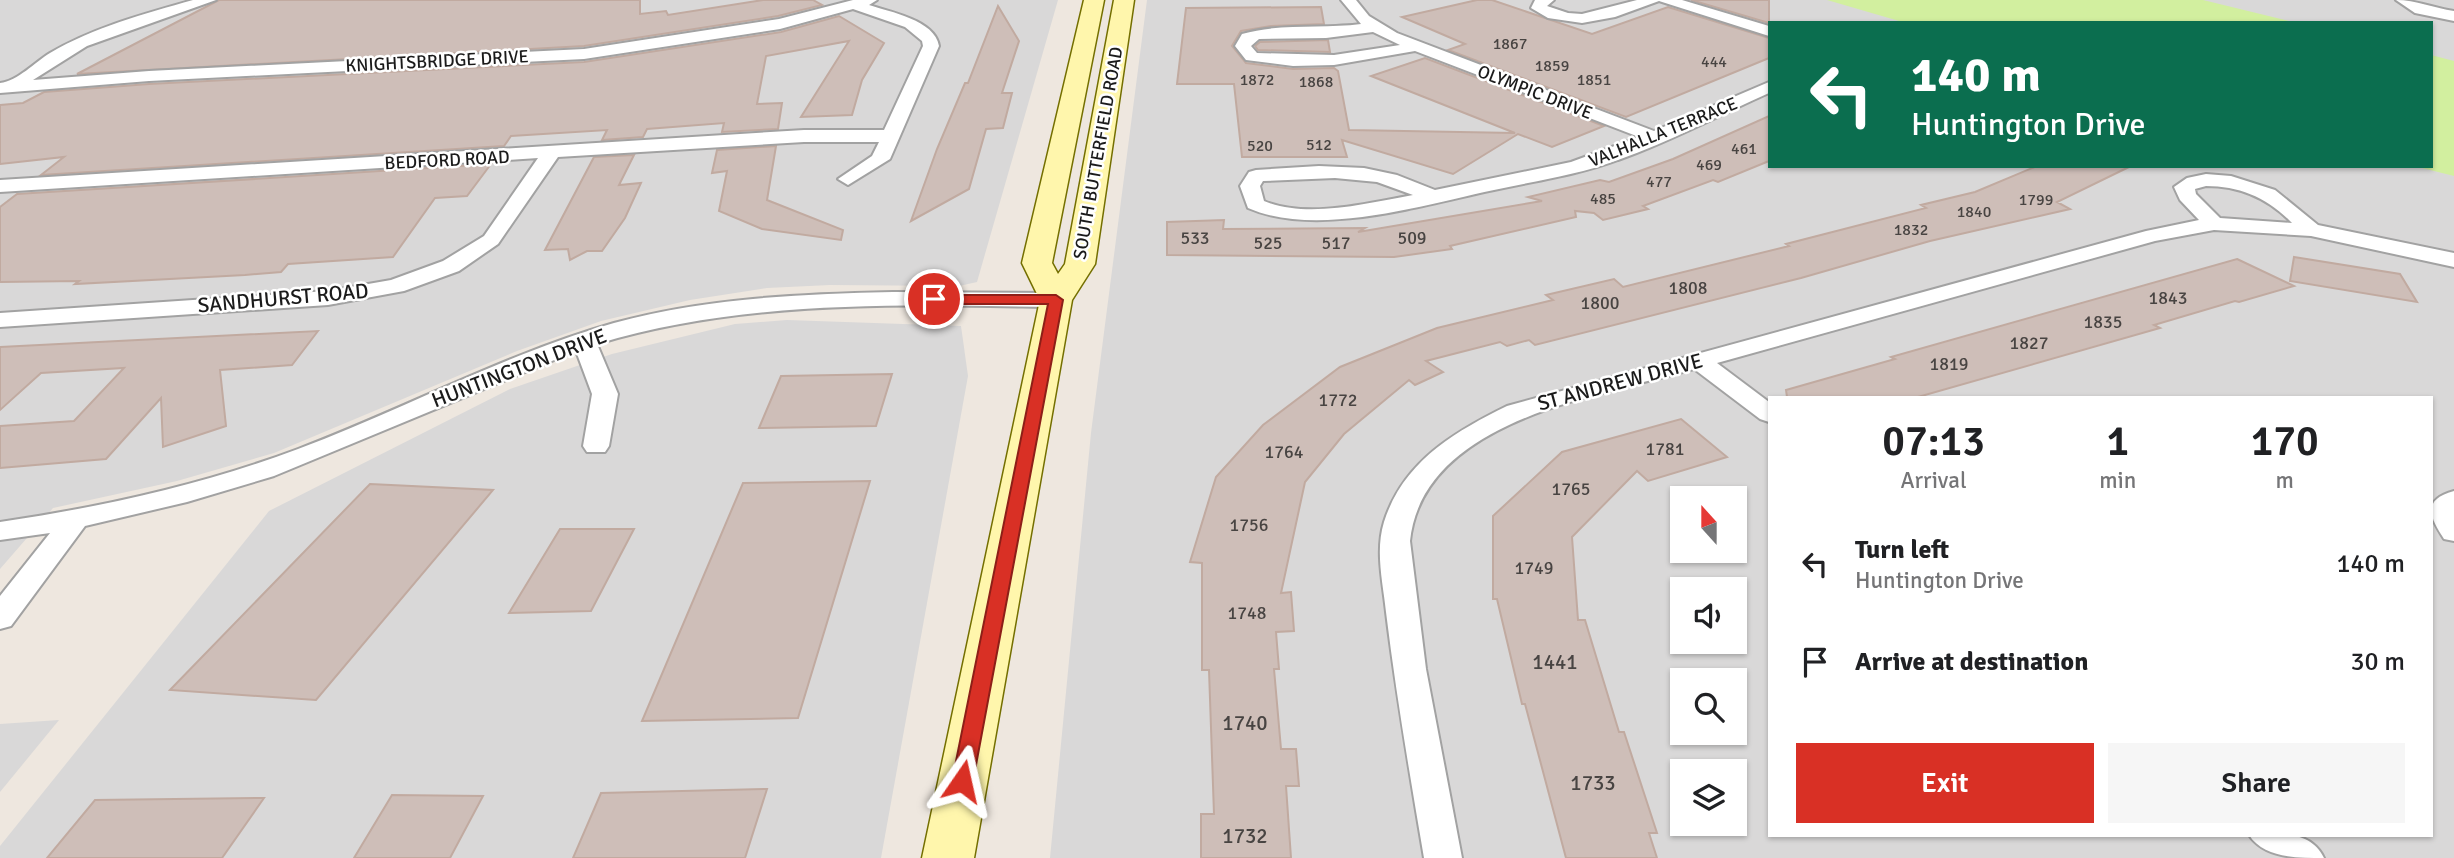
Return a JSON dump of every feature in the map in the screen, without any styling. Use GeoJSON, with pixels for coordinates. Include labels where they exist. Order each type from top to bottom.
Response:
{"type":"FeatureCollection","features":[{"type":"Feature","properties":{"kind":"main road","name":"SOUTH BUTTERFIELD ROAD"},"geometry":{"type":"LineString","coordinates":[[1056,300],[1037,262],[1094,0]]}},
{"type":"Feature","properties":{"kind":"main road","name":"SOUTH BUTTERFIELD ROAD"},"geometry":{"type":"LineString","coordinates":[[947,858],[1056,300],[1080,264],[1124,0]]}},
{"type":"Feature","properties":{"kind":"street"},"geometry":{"type":"LineString","coordinates":[[7,88],[46,61],[84,41],[209,0]]}},
{"type":"Feature","properties":{"kind":"street","name":"OLYMPIC DRIVE"},"geometry":{"type":"LineString","coordinates":[[1348,0],[1374,27],[1415,46],[1654,137]]}},
{"type":"Feature","properties":{"kind":"street"},"geometry":{"type":"LineString","coordinates":[[1547,0],[1541,2],[1539,8],[1564,18],[1583,20],[1652,0]]}},
{"type":"Feature","properties":{"kind":"street"},"geometry":{"type":"LineString","coordinates":[[1666,0],[1768,31]]}},
{"type":"Feature","properties":{"kind":"street"},"geometry":{"type":"LineString","coordinates":[[2403,0],[2420,10],[2454,16]]}},
{"type":"Feature","properties":{"kind":"street"},"geometry":{"type":"LineString","coordinates":[[848,179],[880,159],[929,55],[930,38],[910,24],[863,3]]}},
{"type":"Feature","properties":{"kind":"street","name":"KNIGHTSBRIDGE DRIVE"},"geometry":{"type":"LineString","coordinates":[[7,88],[177,74],[584,54],[780,24],[863,3]]}},
{"type":"Feature","properties":{"kind":"street"},"geometry":{"type":"LineString","coordinates":[[1374,27],[1326,33],[1258,34],[1248,37],[1243,46],[1247,54],[1265,59],[1364,57],[1415,46]]}},
{"type":"Feature","properties":{"kind":"street","name":"VALHALLA TERRACE"},"geometry":{"type":"LineString","coordinates":[[1432,197],[1401,181],[1368,173],[1266,174],[1256,176],[1250,186],[1255,204],[1273,212],[1342,211],[1432,197],[1575,167],[1654,137],[1768,87]]}},
{"type":"Feature","properties":{"kind":"street","name":"BEDFORD ROAD"},"geometry":{"type":"LineString","coordinates":[[0,186],[551,154],[804,136],[893,136]]}},
{"type":"Feature","properties":{"kind":"street","name":"SANDHURST ROAD"},"geometry":{"type":"LineString","coordinates":[[0,320],[328,298],[396,286],[451,266],[491,240],[551,154]]}},
{"type":"Feature","properties":{"kind":"street"},"geometry":{"type":"LineString","coordinates":[[2214,223],[2187,196],[2184,187],[2193,181],[2225,181],[2255,188],[2278,200],[2311,230]]}},
{"type":"Feature","properties":{"kind":"street","name":"ST ANDREW DRIVE"},"geometry":{"type":"LineString","coordinates":[[1443,858],[1405,634],[1394,549],[1399,522],[1413,492],[1439,456],[1457,440],[1516,411],[2154,235],[2214,223],[2311,230],[2454,260]]}},
{"type":"Feature","properties":{"kind":"street","name":"HUNTINGTON DRIVE"},"geometry":{"type":"LineString","coordinates":[[0,531],[74,521],[209,488],[349,438],[493,373],[584,341],[665,318],[777,301],[1056,300]]}},
{"type":"Feature","properties":{"kind":"street"},"geometry":{"type":"LineString","coordinates":[[584,341],[605,394],[596,446]]}},
{"type":"Feature","properties":{"kind":"street"},"geometry":{"type":"LineString","coordinates":[[1699,360],[1768,413]]}},
{"type":"Feature","properties":{"kind":"street"},"geometry":{"type":"LineString","coordinates":[[2454,500],[2445,507],[2444,516],[2454,532]]}},
{"type":"Feature","properties":{"kind":"street"},"geometry":{"type":"LineString","coordinates":[[0,618],[74,521]]}},
{"type":"Feature","properties":{"kind":"street"},"geometry":{"type":"LineString","coordinates":[[2271,837],[2305,858]]}},
{"type":"Feature","properties":{"kind":"shaded area"},"geometry":{"type":"Polygon","coordinates":[[[0,0],[1058,0],[977,282],[959,286],[830,285],[767,288],[690,300],[601,321],[517,351],[274,453],[177,481],[53,508],[0,569],[0,0]]]}},
{"type":"Feature","properties":{"kind":"shaded area"},"geometry":{"type":"Polygon","coordinates":[[[1147,0],[2454,0],[2454,858],[1050,858],[1091,433],[1147,0]]]}},
{"type":"Feature","properties":{"kind":"shaded area"},"geometry":{"type":"Polygon","coordinates":[[[787,320],[961,326],[968,376],[881,858],[0,858],[0,846],[269,511],[510,389],[612,354],[735,324],[787,320]]]}},
{"type":"Feature","properties":{"kind":"shaded area"},"geometry":{"type":"Polygon","coordinates":[[[59,720],[0,792],[0,724],[59,720]]]}},
{"type":"Feature","properties":{"kind":"green space"},"geometry":{"type":"Polygon","coordinates":[[[1827,0],[2203,0],[2289,21],[1899,21],[1827,0]]]}},
{"type":"Feature","properties":{"kind":"green space"},"geometry":{"type":"Polygon","coordinates":[[[2433,56],[2454,61],[2454,176],[2422,168],[2433,168],[2433,56]]]}},
{"type":"Feature","properties":{"kind":"building"},"geometry":{"type":"Polygon","coordinates":[[[219,0],[640,0],[640,14],[666,11],[668,15],[763,0],[813,0],[822,5],[778,16],[584,46],[77,74],[219,0]]]}},
{"type":"Feature","properties":{"kind":"building"},"geometry":{"type":"Polygon","coordinates":[[[1477,0],[1492,0],[1592,34],[1668,7],[1768,38],[1768,58],[1626,117],[1448,50],[1465,44],[1402,17],[1477,0]]]}},
{"type":"Feature","properties":{"kind":"building"},"geometry":{"type":"Polygon","coordinates":[[[1691,0],[1769,0],[1768,23],[1691,0]]]}},
{"type":"Feature","properties":{"kind":"building"},"geometry":{"type":"Polygon","coordinates":[[[998,6],[1019,41],[1002,93],[1012,93],[1003,128],[986,129],[969,189],[911,221],[937,149],[965,83],[968,83],[998,6]]]}},
{"type":"Feature","properties":{"kind":"building"},"geometry":{"type":"Polygon","coordinates":[[[1321,7],[1324,24],[1271,26],[1241,31],[1232,46],[1246,63],[1293,69],[1334,68],[1338,71],[1349,130],[1515,133],[1371,76],[1425,58],[1604,126],[1552,147],[1518,134],[1453,174],[1342,140],[1347,157],[1242,157],[1234,84],[1177,84],[1186,8],[1321,7]]]}},
{"type":"Feature","properties":{"kind":"building"},"geometry":{"type":"Polygon","coordinates":[[[839,16],[884,43],[862,80],[852,115],[801,117],[849,41],[766,56],[757,104],[782,103],[778,129],[722,132],[724,123],[647,129],[643,137],[602,140],[607,130],[511,136],[504,146],[41,175],[64,157],[0,164],[0,105],[23,103],[44,92],[149,84],[584,62],[781,32],[839,16]]]}},
{"type":"Feature","properties":{"kind":"building"},"geometry":{"type":"Polygon","coordinates":[[[1328,40],[1330,52],[1258,50],[1255,46],[1260,42],[1328,40]]]}},
{"type":"Feature","properties":{"kind":"building"},"geometry":{"type":"Polygon","coordinates":[[[1768,116],[1768,161],[1718,182],[1713,180],[1643,206],[1648,209],[1603,220],[1594,213],[1575,211],[1576,217],[1450,246],[1452,249],[1394,257],[1167,255],[1167,222],[1224,220],[1223,229],[1365,228],[1358,232],[1542,201],[1528,197],[1600,180],[1609,182],[1673,159],[1768,116]]]}},
{"type":"Feature","properties":{"kind":"building"},"geometry":{"type":"Polygon","coordinates":[[[776,146],[767,200],[843,230],[841,240],[762,229],[719,211],[727,171],[712,173],[717,150],[776,146]]]}},
{"type":"Feature","properties":{"kind":"building"},"geometry":{"type":"Polygon","coordinates":[[[634,155],[619,185],[641,183],[625,218],[602,251],[587,251],[570,260],[568,249],[545,250],[594,157],[634,155]]]}},
{"type":"Feature","properties":{"kind":"building"},"geometry":{"type":"Polygon","coordinates":[[[491,164],[467,196],[435,198],[393,257],[288,264],[281,272],[245,275],[75,284],[79,281],[0,282],[0,207],[17,194],[491,164]]]}},
{"type":"Feature","properties":{"kind":"building"},"geometry":{"type":"Polygon","coordinates":[[[2032,168],[2127,168],[2057,202],[2070,209],[1930,241],[1801,278],[1535,345],[1529,340],[1507,346],[1500,342],[1426,361],[1443,372],[1415,385],[1409,380],[1344,434],[1305,482],[1281,593],[1291,592],[1294,631],[1276,632],[1279,669],[1274,669],[1281,749],[1296,749],[1299,786],[1286,786],[1291,858],[1201,858],[1201,814],[1214,814],[1209,670],[1202,670],[1202,563],[1190,562],[1216,477],[1263,425],[1340,367],[1437,328],[1553,300],[1546,295],[1614,279],[1623,287],[1789,246],[1786,244],[1926,208],[1921,205],[1975,192],[2032,168]]]}},
{"type":"Feature","properties":{"kind":"building"},"geometry":{"type":"Polygon","coordinates":[[[2294,257],[2400,274],[2417,302],[2290,281],[2294,257]]]}},
{"type":"Feature","properties":{"kind":"building"},"geometry":{"type":"Polygon","coordinates":[[[2237,259],[2294,286],[2154,325],[2160,328],[1922,396],[1787,396],[1786,390],[1895,359],[1891,357],[2237,259]]]}},
{"type":"Feature","properties":{"kind":"building"},"geometry":{"type":"Polygon","coordinates":[[[318,331],[292,365],[220,370],[226,426],[163,447],[161,398],[106,459],[0,468],[0,426],[74,421],[124,368],[41,373],[0,410],[0,347],[318,331]]]}},
{"type":"Feature","properties":{"kind":"building"},"geometry":{"type":"Polygon","coordinates":[[[892,374],[876,426],[759,428],[781,376],[892,374]]]}},
{"type":"Feature","properties":{"kind":"building"},"geometry":{"type":"Polygon","coordinates":[[[1681,419],[1727,457],[1648,481],[1637,471],[1572,537],[1578,620],[1585,620],[1619,732],[1624,732],[1657,833],[1649,833],[1657,858],[1566,858],[1525,704],[1522,704],[1497,599],[1493,599],[1493,516],[1562,452],[1681,419]]]}},
{"type":"Feature","properties":{"kind":"building"},"geometry":{"type":"Polygon","coordinates":[[[870,481],[798,718],[642,721],[743,483],[870,481]]]}},
{"type":"Feature","properties":{"kind":"building"},"geometry":{"type":"Polygon","coordinates":[[[370,484],[493,490],[316,700],[170,690],[370,484]]]}},
{"type":"Feature","properties":{"kind":"building"},"geometry":{"type":"Polygon","coordinates":[[[560,529],[634,529],[591,611],[509,613],[560,529]]]}},
{"type":"Feature","properties":{"kind":"building"},"geometry":{"type":"Polygon","coordinates":[[[767,789],[745,858],[573,858],[601,793],[767,789]]]}},
{"type":"Feature","properties":{"kind":"building"},"geometry":{"type":"Polygon","coordinates":[[[392,795],[483,796],[450,858],[354,858],[392,795]]]}},
{"type":"Feature","properties":{"kind":"building"},"geometry":{"type":"Polygon","coordinates":[[[264,798],[222,858],[47,858],[95,800],[264,798]]]}},
{"type":"Feature","properties":{"kind":"route"},"geometry":{"type":"LineString","coordinates":[[934,299],[1056,300],[962,781]]}}]}
